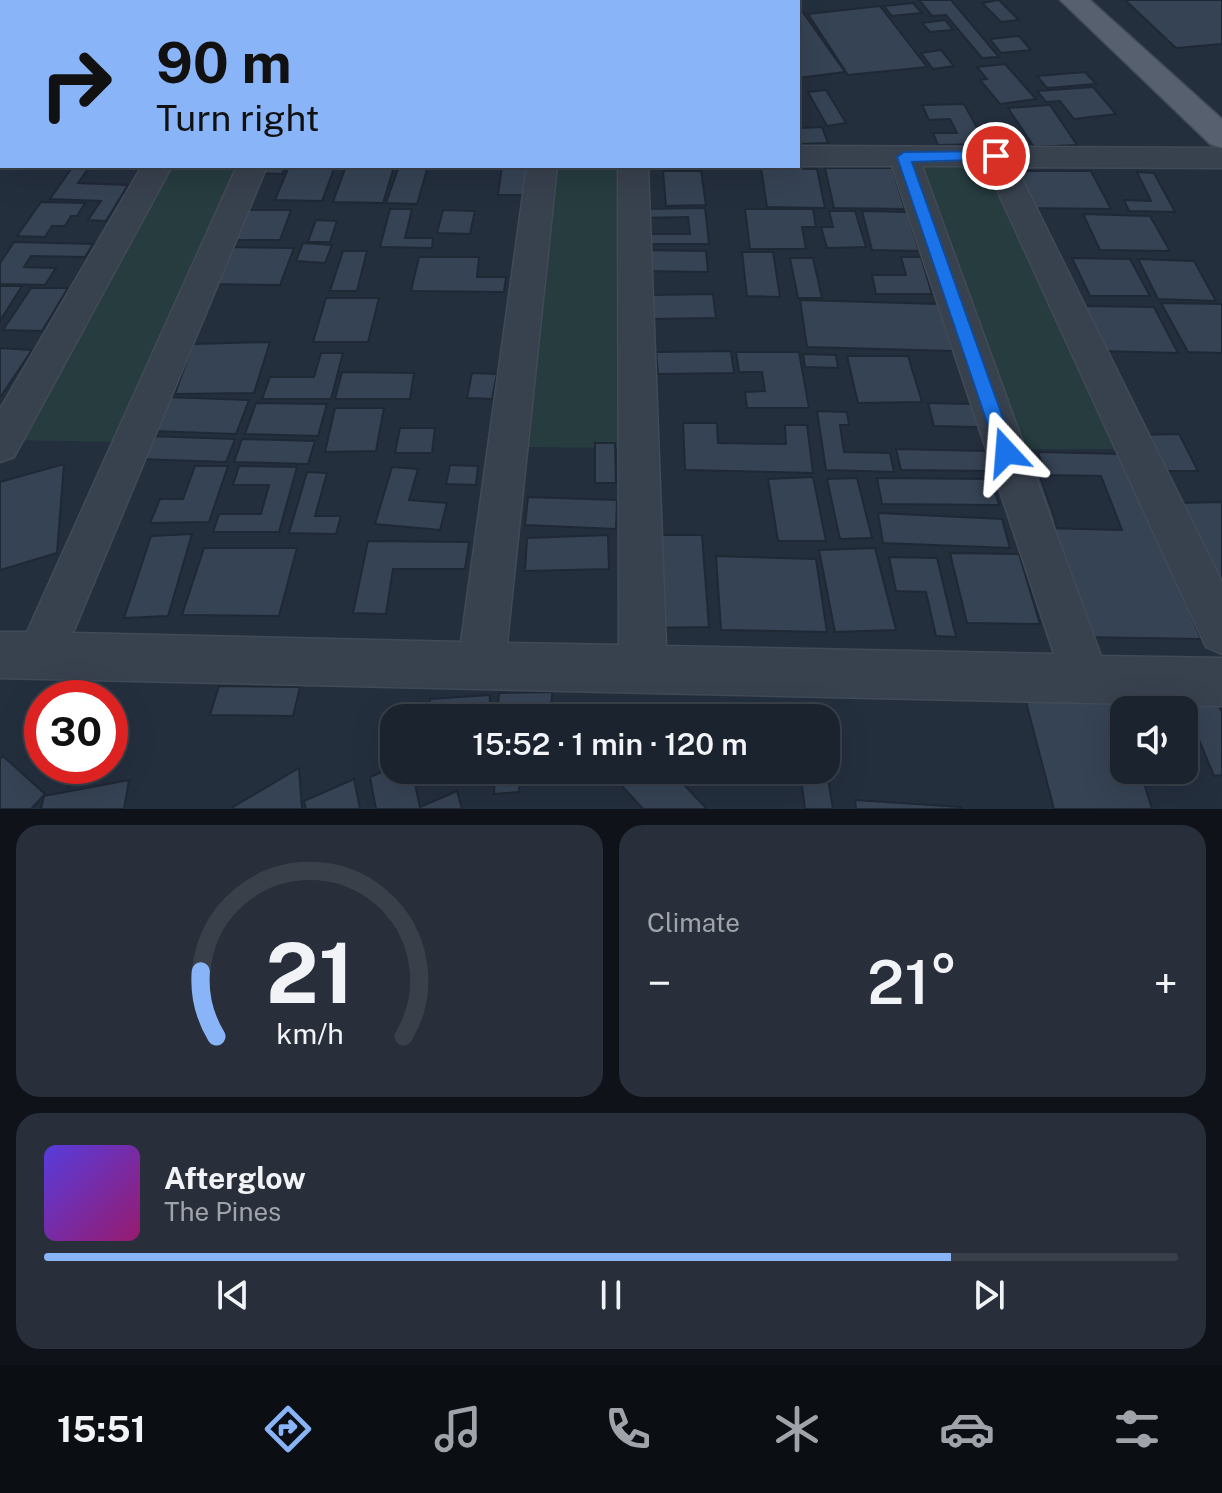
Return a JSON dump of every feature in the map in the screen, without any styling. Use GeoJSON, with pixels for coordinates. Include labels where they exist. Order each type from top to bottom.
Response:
{"type":"FeatureCollection","features":[{"type":"Feature","properties":{"kind":"main road"},"geometry":{"type":"LineString","coordinates":[[1074,0],[1222,137]]}},
{"type":"Feature","properties":{"kind":"main road"},"geometry":{"type":"LineString","coordinates":[[1100,0],[1222,114]]}},
{"type":"Feature","properties":{"kind":"street"},"geometry":{"type":"LineString","coordinates":[[800,156],[1222,158]]}},
{"type":"Feature","properties":{"kind":"street"},"geometry":{"type":"LineString","coordinates":[[996,156],[1222,631]]}},
{"type":"Feature","properties":{"kind":"street"},"geometry":{"type":"LineString","coordinates":[[904,157],[1086,680]]}},
{"type":"Feature","properties":{"kind":"street"},"geometry":{"type":"LineString","coordinates":[[0,445],[156,168]]}},
{"type":"Feature","properties":{"kind":"street"},"geometry":{"type":"LineString","coordinates":[[251,168],[20,656],[1222,682]]}},
{"type":"Feature","properties":{"kind":"street"},"geometry":{"type":"LineString","coordinates":[[483,666],[484,631],[542,168]]}},
{"type":"Feature","properties":{"kind":"street"},"geometry":{"type":"LineString","coordinates":[[633,168],[643,670]]}},
{"type":"Feature","properties":{"kind":"green space"},"geometry":{"type":"Polygon","coordinates":[[[918,165],[999,167],[1130,449],[1020,449],[918,165]]]}},
{"type":"Feature","properties":{"kind":"green space"},"geometry":{"type":"Polygon","coordinates":[[[167,168],[246,168],[121,442],[17,440],[167,168]]]}},
{"type":"Feature","properties":{"kind":"green space"},"geometry":{"type":"Polygon","coordinates":[[[557,168],[628,168],[629,448],[526,447],[557,168]]]}},
{"type":"Feature","properties":{"kind":"building"},"geometry":{"type":"Polygon","coordinates":[[[919,0],[951,0],[999,57],[982,58],[946,15],[932,16],[919,0]]]}},
{"type":"Feature","properties":{"kind":"building"},"geometry":{"type":"Polygon","coordinates":[[[999,0],[1019,20],[1001,22],[982,3],[999,0]]]}},
{"type":"Feature","properties":{"kind":"building"},"geometry":{"type":"Polygon","coordinates":[[[1125,0],[1222,0],[1222,44],[1176,48],[1125,0]]]}},
{"type":"Feature","properties":{"kind":"building"},"geometry":{"type":"Polygon","coordinates":[[[913,3],[922,13],[892,16],[884,6],[913,3]]]}},
{"type":"Feature","properties":{"kind":"building"},"geometry":{"type":"Polygon","coordinates":[[[880,6],[927,67],[848,75],[808,14],[880,6]]]}},
{"type":"Feature","properties":{"kind":"building"},"geometry":{"type":"Polygon","coordinates":[[[802,11],[845,72],[800,78],[802,11]]]}},
{"type":"Feature","properties":{"kind":"building"},"geometry":{"type":"Polygon","coordinates":[[[945,20],[953,30],[930,32],[922,23],[945,20]]]}},
{"type":"Feature","properties":{"kind":"building"},"geometry":{"type":"Polygon","coordinates":[[[1019,36],[1031,50],[1001,53],[990,39],[1019,36]]]}},
{"type":"Feature","properties":{"kind":"building"},"geometry":{"type":"Polygon","coordinates":[[[941,50],[954,66],[933,69],[921,53],[941,50]]]}},
{"type":"Feature","properties":{"kind":"building"},"geometry":{"type":"Polygon","coordinates":[[[1005,64],[1036,99],[1000,104],[980,80],[987,79],[977,67],[1005,64]]]}},
{"type":"Feature","properties":{"kind":"building"},"geometry":{"type":"Polygon","coordinates":[[[1085,72],[1096,84],[1047,88],[1037,76],[1085,72]]]}},
{"type":"Feature","properties":{"kind":"building"},"geometry":{"type":"Polygon","coordinates":[[[1093,87],[1116,114],[1074,119],[1060,101],[1046,102],[1037,91],[1093,87]]]}},
{"type":"Feature","properties":{"kind":"building"},"geometry":{"type":"Polygon","coordinates":[[[826,90],[846,123],[827,126],[808,92],[826,90]]]}},
{"type":"Feature","properties":{"kind":"building"},"geometry":{"type":"Polygon","coordinates":[[[964,104],[986,144],[938,145],[933,133],[957,133],[950,119],[929,120],[922,105],[964,104]]]}},
{"type":"Feature","properties":{"kind":"building"},"geometry":{"type":"Polygon","coordinates":[[[1050,105],[1077,145],[1034,147],[1008,108],[1050,105]]]}},
{"type":"Feature","properties":{"kind":"building"},"geometry":{"type":"Polygon","coordinates":[[[822,127],[828,143],[800,144],[800,128],[822,127]]]}},
{"type":"Feature","properties":{"kind":"building"},"geometry":{"type":"Polygon","coordinates":[[[1019,132],[1026,143],[997,144],[991,133],[1019,132]]]}},
{"type":"Feature","properties":{"kind":"building"},"geometry":{"type":"Polygon","coordinates":[[[72,168],[89,168],[78,183],[128,185],[106,221],[88,220],[101,201],[50,199],[72,168]]]}},
{"type":"Feature","properties":{"kind":"building"},"geometry":{"type":"Polygon","coordinates":[[[258,168],[285,168],[282,174],[255,173],[258,168]]]}},
{"type":"Feature","properties":{"kind":"building"},"geometry":{"type":"Polygon","coordinates":[[[288,168],[334,168],[322,201],[275,200],[288,168]]]}},
{"type":"Feature","properties":{"kind":"building"},"geometry":{"type":"Polygon","coordinates":[[[345,168],[394,168],[383,203],[333,202],[345,168]]]}},
{"type":"Feature","properties":{"kind":"building"},"geometry":{"type":"Polygon","coordinates":[[[398,168],[427,168],[417,204],[386,203],[398,168]]]}},
{"type":"Feature","properties":{"kind":"building"},"geometry":{"type":"Polygon","coordinates":[[[502,168],[531,168],[528,195],[498,195],[502,168]]]}},
{"type":"Feature","properties":{"kind":"building"},"geometry":{"type":"Polygon","coordinates":[[[761,168],[817,169],[825,208],[767,207],[761,168]]]}},
{"type":"Feature","properties":{"kind":"building"},"geometry":{"type":"Polygon","coordinates":[[[825,168],[892,168],[905,209],[834,208],[825,168]]]}},
{"type":"Feature","properties":{"kind":"building"},"geometry":{"type":"Polygon","coordinates":[[[663,171],[701,171],[706,205],[666,206],[663,171]]]}},
{"type":"Feature","properties":{"kind":"building"},"geometry":{"type":"Polygon","coordinates":[[[1008,171],[1091,171],[1111,209],[1025,208],[1008,171]]]}},
{"type":"Feature","properties":{"kind":"building"},"geometry":{"type":"Polygon","coordinates":[[[1137,172],[1154,173],[1175,212],[1129,211],[1124,200],[1151,201],[1137,172]]]}},
{"type":"Feature","properties":{"kind":"building"},"geometry":{"type":"Polygon","coordinates":[[[41,202],[85,203],[77,216],[71,216],[65,226],[52,226],[45,237],[17,236],[41,202]]]}},
{"type":"Feature","properties":{"kind":"building"},"geometry":{"type":"Polygon","coordinates":[[[705,208],[709,244],[647,244],[647,234],[690,234],[688,217],[640,218],[639,209],[705,208]]]}},
{"type":"Feature","properties":{"kind":"building"},"geometry":{"type":"Polygon","coordinates":[[[390,209],[412,209],[405,238],[433,238],[432,248],[380,247],[390,209]]]}},
{"type":"Feature","properties":{"kind":"building"},"geometry":{"type":"Polygon","coordinates":[[[745,209],[813,209],[816,227],[802,227],[806,249],[750,249],[745,209]]]}},
{"type":"Feature","properties":{"kind":"building"},"geometry":{"type":"Polygon","coordinates":[[[246,210],[291,210],[280,240],[233,240],[246,210]]]}},
{"type":"Feature","properties":{"kind":"building"},"geometry":{"type":"Polygon","coordinates":[[[443,210],[475,211],[470,234],[437,233],[443,210]]]}},
{"type":"Feature","properties":{"kind":"building"},"geometry":{"type":"Polygon","coordinates":[[[829,211],[855,211],[866,247],[827,248],[821,227],[833,227],[829,211]]]}},
{"type":"Feature","properties":{"kind":"building"},"geometry":{"type":"Polygon","coordinates":[[[862,211],[907,212],[919,251],[872,250],[862,211]]]}},
{"type":"Feature","properties":{"kind":"building"},"geometry":{"type":"Polygon","coordinates":[[[1083,214],[1150,216],[1170,251],[1100,250],[1083,214]]]}},
{"type":"Feature","properties":{"kind":"building"},"geometry":{"type":"Polygon","coordinates":[[[316,220],[337,221],[330,242],[308,242],[316,220]]]}},
{"type":"Feature","properties":{"kind":"building"},"geometry":{"type":"Polygon","coordinates":[[[14,242],[93,244],[85,257],[31,256],[24,267],[56,268],[45,285],[0,284],[0,263],[14,242]]]}},
{"type":"Feature","properties":{"kind":"building"},"geometry":{"type":"Polygon","coordinates":[[[303,243],[332,245],[325,263],[296,261],[303,243]]]}},
{"type":"Feature","properties":{"kind":"building"},"geometry":{"type":"Polygon","coordinates":[[[227,247],[294,248],[280,285],[210,284],[227,247]]]}},
{"type":"Feature","properties":{"kind":"building"},"geometry":{"type":"Polygon","coordinates":[[[639,250],[706,251],[708,272],[639,271],[639,250]]]}},
{"type":"Feature","properties":{"kind":"building"},"geometry":{"type":"Polygon","coordinates":[[[343,251],[367,251],[357,291],[330,291],[343,251]]]}},
{"type":"Feature","properties":{"kind":"building"},"geometry":{"type":"Polygon","coordinates":[[[742,252],[773,252],[780,297],[747,296],[742,252]]]}},
{"type":"Feature","properties":{"kind":"building"},"geometry":{"type":"Polygon","coordinates":[[[419,257],[479,257],[477,277],[506,277],[504,292],[411,291],[419,257]]]}},
{"type":"Feature","properties":{"kind":"building"},"geometry":{"type":"Polygon","coordinates":[[[901,257],[921,257],[932,294],[876,294],[872,275],[906,275],[901,257]]]}},
{"type":"Feature","properties":{"kind":"building"},"geometry":{"type":"Polygon","coordinates":[[[790,258],[813,258],[822,298],[798,298],[790,258]]]}},
{"type":"Feature","properties":{"kind":"building"},"geometry":{"type":"Polygon","coordinates":[[[1072,258],[1130,259],[1150,296],[1090,296],[1072,258]]]}},
{"type":"Feature","properties":{"kind":"building"},"geometry":{"type":"Polygon","coordinates":[[[1138,259],[1194,261],[1216,301],[1158,299],[1138,259]]]}},
{"type":"Feature","properties":{"kind":"building"},"geometry":{"type":"Polygon","coordinates":[[[0,286],[22,286],[0,321],[0,286]]]}},
{"type":"Feature","properties":{"kind":"building"},"geometry":{"type":"Polygon","coordinates":[[[31,288],[68,288],[42,331],[3,330],[31,288]]]}},
{"type":"Feature","properties":{"kind":"building"},"geometry":{"type":"Polygon","coordinates":[[[713,294],[716,318],[653,319],[652,295],[713,294]]]}},
{"type":"Feature","properties":{"kind":"building"},"geometry":{"type":"Polygon","coordinates":[[[326,298],[379,298],[368,342],[313,342],[326,298]]]}},
{"type":"Feature","properties":{"kind":"building"},"geometry":{"type":"Polygon","coordinates":[[[800,300],[940,304],[953,351],[807,347],[800,300]]]}},
{"type":"Feature","properties":{"kind":"building"},"geometry":{"type":"Polygon","coordinates":[[[1161,303],[1222,304],[1222,353],[1188,352],[1161,303]]]}},
{"type":"Feature","properties":{"kind":"building"},"geometry":{"type":"Polygon","coordinates":[[[1082,306],[1154,307],[1178,353],[1102,351],[1082,306]]]}},
{"type":"Feature","properties":{"kind":"building"},"geometry":{"type":"Polygon","coordinates":[[[270,342],[254,393],[175,394],[193,344],[270,342]]]}},
{"type":"Feature","properties":{"kind":"building"},"geometry":{"type":"Polygon","coordinates":[[[0,348],[32,350],[1,396],[0,396],[0,348]]]}},
{"type":"Feature","properties":{"kind":"building"},"geometry":{"type":"Polygon","coordinates":[[[731,351],[734,373],[658,374],[656,352],[731,351]]]}},
{"type":"Feature","properties":{"kind":"building"},"geometry":{"type":"Polygon","coordinates":[[[736,352],[799,352],[809,408],[747,408],[745,392],[765,391],[762,372],[739,372],[736,352]]]}},
{"type":"Feature","properties":{"kind":"building"},"geometry":{"type":"Polygon","coordinates":[[[321,353],[343,353],[331,399],[262,399],[270,377],[314,377],[321,353]]]}},
{"type":"Feature","properties":{"kind":"building"},"geometry":{"type":"Polygon","coordinates":[[[803,354],[836,355],[838,368],[805,367],[803,354]]]}},
{"type":"Feature","properties":{"kind":"building"},"geometry":{"type":"Polygon","coordinates":[[[847,356],[908,356],[922,402],[858,403],[847,356]]]}},
{"type":"Feature","properties":{"kind":"building"},"geometry":{"type":"Polygon","coordinates":[[[342,372],[414,373],[410,399],[335,399],[342,372]]]}},
{"type":"Feature","properties":{"kind":"building"},"geometry":{"type":"Polygon","coordinates":[[[472,373],[497,374],[492,399],[467,398],[472,373]]]}},
{"type":"Feature","properties":{"kind":"building"},"geometry":{"type":"Polygon","coordinates":[[[167,397],[249,400],[236,434],[151,431],[167,397]]]}},
{"type":"Feature","properties":{"kind":"building"},"geometry":{"type":"Polygon","coordinates":[[[256,403],[327,404],[318,436],[245,434],[256,403]]]}},
{"type":"Feature","properties":{"kind":"building"},"geometry":{"type":"Polygon","coordinates":[[[928,403],[972,404],[979,427],[934,426],[928,403]]]}},
{"type":"Feature","properties":{"kind":"building"},"geometry":{"type":"Polygon","coordinates":[[[335,408],[384,408],[376,451],[325,452],[335,408]]]}},
{"type":"Feature","properties":{"kind":"building"},"geometry":{"type":"Polygon","coordinates":[[[817,411],[847,412],[849,425],[840,425],[844,452],[890,453],[894,472],[826,470],[817,411]]]}},
{"type":"Feature","properties":{"kind":"building"},"geometry":{"type":"Polygon","coordinates":[[[683,423],[717,423],[718,443],[786,444],[785,425],[807,425],[813,473],[685,470],[683,423]]]}},
{"type":"Feature","properties":{"kind":"building"},"geometry":{"type":"Polygon","coordinates":[[[400,428],[435,428],[432,453],[395,453],[400,428]]]}},
{"type":"Feature","properties":{"kind":"building"},"geometry":{"type":"Polygon","coordinates":[[[1179,434],[1198,471],[1155,471],[1137,435],[1179,434]]]}},
{"type":"Feature","properties":{"kind":"building"},"geometry":{"type":"Polygon","coordinates":[[[149,436],[235,439],[226,462],[138,459],[149,436]]]}},
{"type":"Feature","properties":{"kind":"building"},"geometry":{"type":"Polygon","coordinates":[[[242,439],[315,441],[308,464],[234,462],[242,439]]]}},
{"type":"Feature","properties":{"kind":"building"},"geometry":{"type":"Polygon","coordinates":[[[595,443],[615,443],[616,483],[595,483],[595,443]]]}},
{"type":"Feature","properties":{"kind":"building"},"geometry":{"type":"Polygon","coordinates":[[[896,449],[986,451],[993,471],[901,470],[896,449]]]}},
{"type":"Feature","properties":{"kind":"building"},"geometry":{"type":"Polygon","coordinates":[[[1011,451],[1031,451],[1056,523],[1035,523],[1011,451]]]}},
{"type":"Feature","properties":{"kind":"building"},"geometry":{"type":"Polygon","coordinates":[[[1038,452],[1123,454],[1201,639],[1080,637],[1044,528],[1122,530],[1101,476],[1046,475],[1038,452]]]}},
{"type":"Feature","properties":{"kind":"building"},"geometry":{"type":"Polygon","coordinates":[[[64,464],[57,553],[0,570],[0,482],[64,464]]]}},
{"type":"Feature","properties":{"kind":"building"},"geometry":{"type":"Polygon","coordinates":[[[450,465],[478,466],[476,485],[446,484],[450,465]]]}},
{"type":"Feature","properties":{"kind":"building"},"geometry":{"type":"Polygon","coordinates":[[[195,466],[228,466],[209,522],[150,523],[160,499],[183,499],[195,466]]]}},
{"type":"Feature","properties":{"kind":"building"},"geometry":{"type":"Polygon","coordinates":[[[239,466],[297,467],[279,532],[213,532],[219,514],[261,514],[269,485],[233,485],[239,466]]]}},
{"type":"Feature","properties":{"kind":"building"},"geometry":{"type":"Polygon","coordinates":[[[392,467],[418,469],[409,500],[447,503],[440,530],[375,524],[392,467]]]}},
{"type":"Feature","properties":{"kind":"building"},"geometry":{"type":"Polygon","coordinates":[[[307,472],[327,473],[315,516],[341,516],[336,534],[289,533],[307,472]]]}},
{"type":"Feature","properties":{"kind":"building"},"geometry":{"type":"Polygon","coordinates":[[[813,477],[826,541],[778,541],[768,479],[813,477]]]}},
{"type":"Feature","properties":{"kind":"building"},"geometry":{"type":"Polygon","coordinates":[[[857,478],[872,538],[840,539],[827,479],[857,478]]]}},
{"type":"Feature","properties":{"kind":"building"},"geometry":{"type":"Polygon","coordinates":[[[877,478],[991,479],[999,505],[882,504],[877,478]]]}},
{"type":"Feature","properties":{"kind":"building"},"geometry":{"type":"Polygon","coordinates":[[[528,497],[617,500],[616,529],[525,525],[528,497]]]}},
{"type":"Feature","properties":{"kind":"building"},"geometry":{"type":"Polygon","coordinates":[[[1222,502],[1222,590],[1179,503],[1222,502]]]}},
{"type":"Feature","properties":{"kind":"building"},"geometry":{"type":"Polygon","coordinates":[[[878,513],[1002,519],[1010,548],[883,543],[878,513]]]}},
{"type":"Feature","properties":{"kind":"building"},"geometry":{"type":"Polygon","coordinates":[[[192,534],[168,616],[124,618],[151,536],[192,534]]]}},
{"type":"Feature","properties":{"kind":"building"},"geometry":{"type":"Polygon","coordinates":[[[608,535],[609,569],[525,571],[527,538],[608,535]]]}},
{"type":"Feature","properties":{"kind":"building"},"geometry":{"type":"Polygon","coordinates":[[[645,535],[702,535],[709,627],[648,628],[645,535]]]}},
{"type":"Feature","properties":{"kind":"building"},"geometry":{"type":"Polygon","coordinates":[[[368,541],[469,542],[465,569],[393,569],[386,614],[353,613],[368,541]]]}},
{"type":"Feature","properties":{"kind":"building"},"geometry":{"type":"Polygon","coordinates":[[[204,548],[297,548],[279,616],[182,615],[204,548]]]}},
{"type":"Feature","properties":{"kind":"building"},"geometry":{"type":"Polygon","coordinates":[[[875,548],[896,630],[835,632],[819,550],[875,548]]]}},
{"type":"Feature","properties":{"kind":"building"},"geometry":{"type":"Polygon","coordinates":[[[950,553],[1019,554],[1040,624],[967,623],[950,553]]]}},
{"type":"Feature","properties":{"kind":"building"},"geometry":{"type":"Polygon","coordinates":[[[716,556],[816,559],[827,632],[721,630],[716,556]]]}},
{"type":"Feature","properties":{"kind":"building"},"geometry":{"type":"Polygon","coordinates":[[[889,557],[937,558],[956,637],[936,636],[926,592],[896,591],[889,557]]]}},
{"type":"Feature","properties":{"kind":"building"},"geometry":{"type":"Polygon","coordinates":[[[219,686],[300,687],[293,716],[210,715],[219,686]]]}},
{"type":"Feature","properties":{"kind":"building"},"geometry":{"type":"Polygon","coordinates":[[[552,692],[552,704],[498,704],[499,693],[552,692]]]}},
{"type":"Feature","properties":{"kind":"building"},"geometry":{"type":"Polygon","coordinates":[[[490,695],[490,704],[430,704],[430,699],[490,695]]]}},
{"type":"Feature","properties":{"kind":"building"},"geometry":{"type":"Polygon","coordinates":[[[1025,698],[1110,703],[1110,784],[1144,784],[1152,809],[1054,809],[1025,698]]]}},
{"type":"Feature","properties":{"kind":"building"},"geometry":{"type":"Polygon","coordinates":[[[1198,699],[1216,700],[1222,712],[1222,775],[1214,776],[1198,738],[1198,699]]]}},
{"type":"Feature","properties":{"kind":"building"},"geometry":{"type":"Polygon","coordinates":[[[3,756],[24,775],[24,784],[34,784],[45,794],[31,809],[0,809],[0,759],[3,756]]]}},
{"type":"Feature","properties":{"kind":"building"},"geometry":{"type":"Polygon","coordinates":[[[299,768],[302,809],[234,809],[233,807],[299,768]]]}},
{"type":"Feature","properties":{"kind":"building"},"geometry":{"type":"Polygon","coordinates":[[[380,773],[380,784],[415,784],[420,807],[457,791],[462,809],[376,809],[370,777],[380,773]]]}},
{"type":"Feature","properties":{"kind":"building"},"geometry":{"type":"Polygon","coordinates":[[[354,779],[360,809],[306,809],[304,801],[354,779]]]}},
{"type":"Feature","properties":{"kind":"building"},"geometry":{"type":"Polygon","coordinates":[[[129,780],[124,809],[41,809],[44,796],[108,784],[128,784],[129,780]]]}},
{"type":"Feature","properties":{"kind":"building"},"geometry":{"type":"Polygon","coordinates":[[[494,784],[519,784],[519,792],[494,794],[494,784]]]}},
{"type":"Feature","properties":{"kind":"building"},"geometry":{"type":"Polygon","coordinates":[[[683,784],[707,809],[643,809],[622,786],[683,784]]]}},
{"type":"Feature","properties":{"kind":"building"},"geometry":{"type":"Polygon","coordinates":[[[802,784],[829,784],[833,809],[805,809],[802,784]]]}},
{"type":"Feature","properties":{"kind":"building"},"geometry":{"type":"Polygon","coordinates":[[[855,800],[961,807],[962,809],[856,809],[855,800]]]}},
{"type":"Feature","properties":{"kind":"route"},"geometry":{"type":"LineString","coordinates":[[996,156],[904,157],[1006,452]]}}]}
